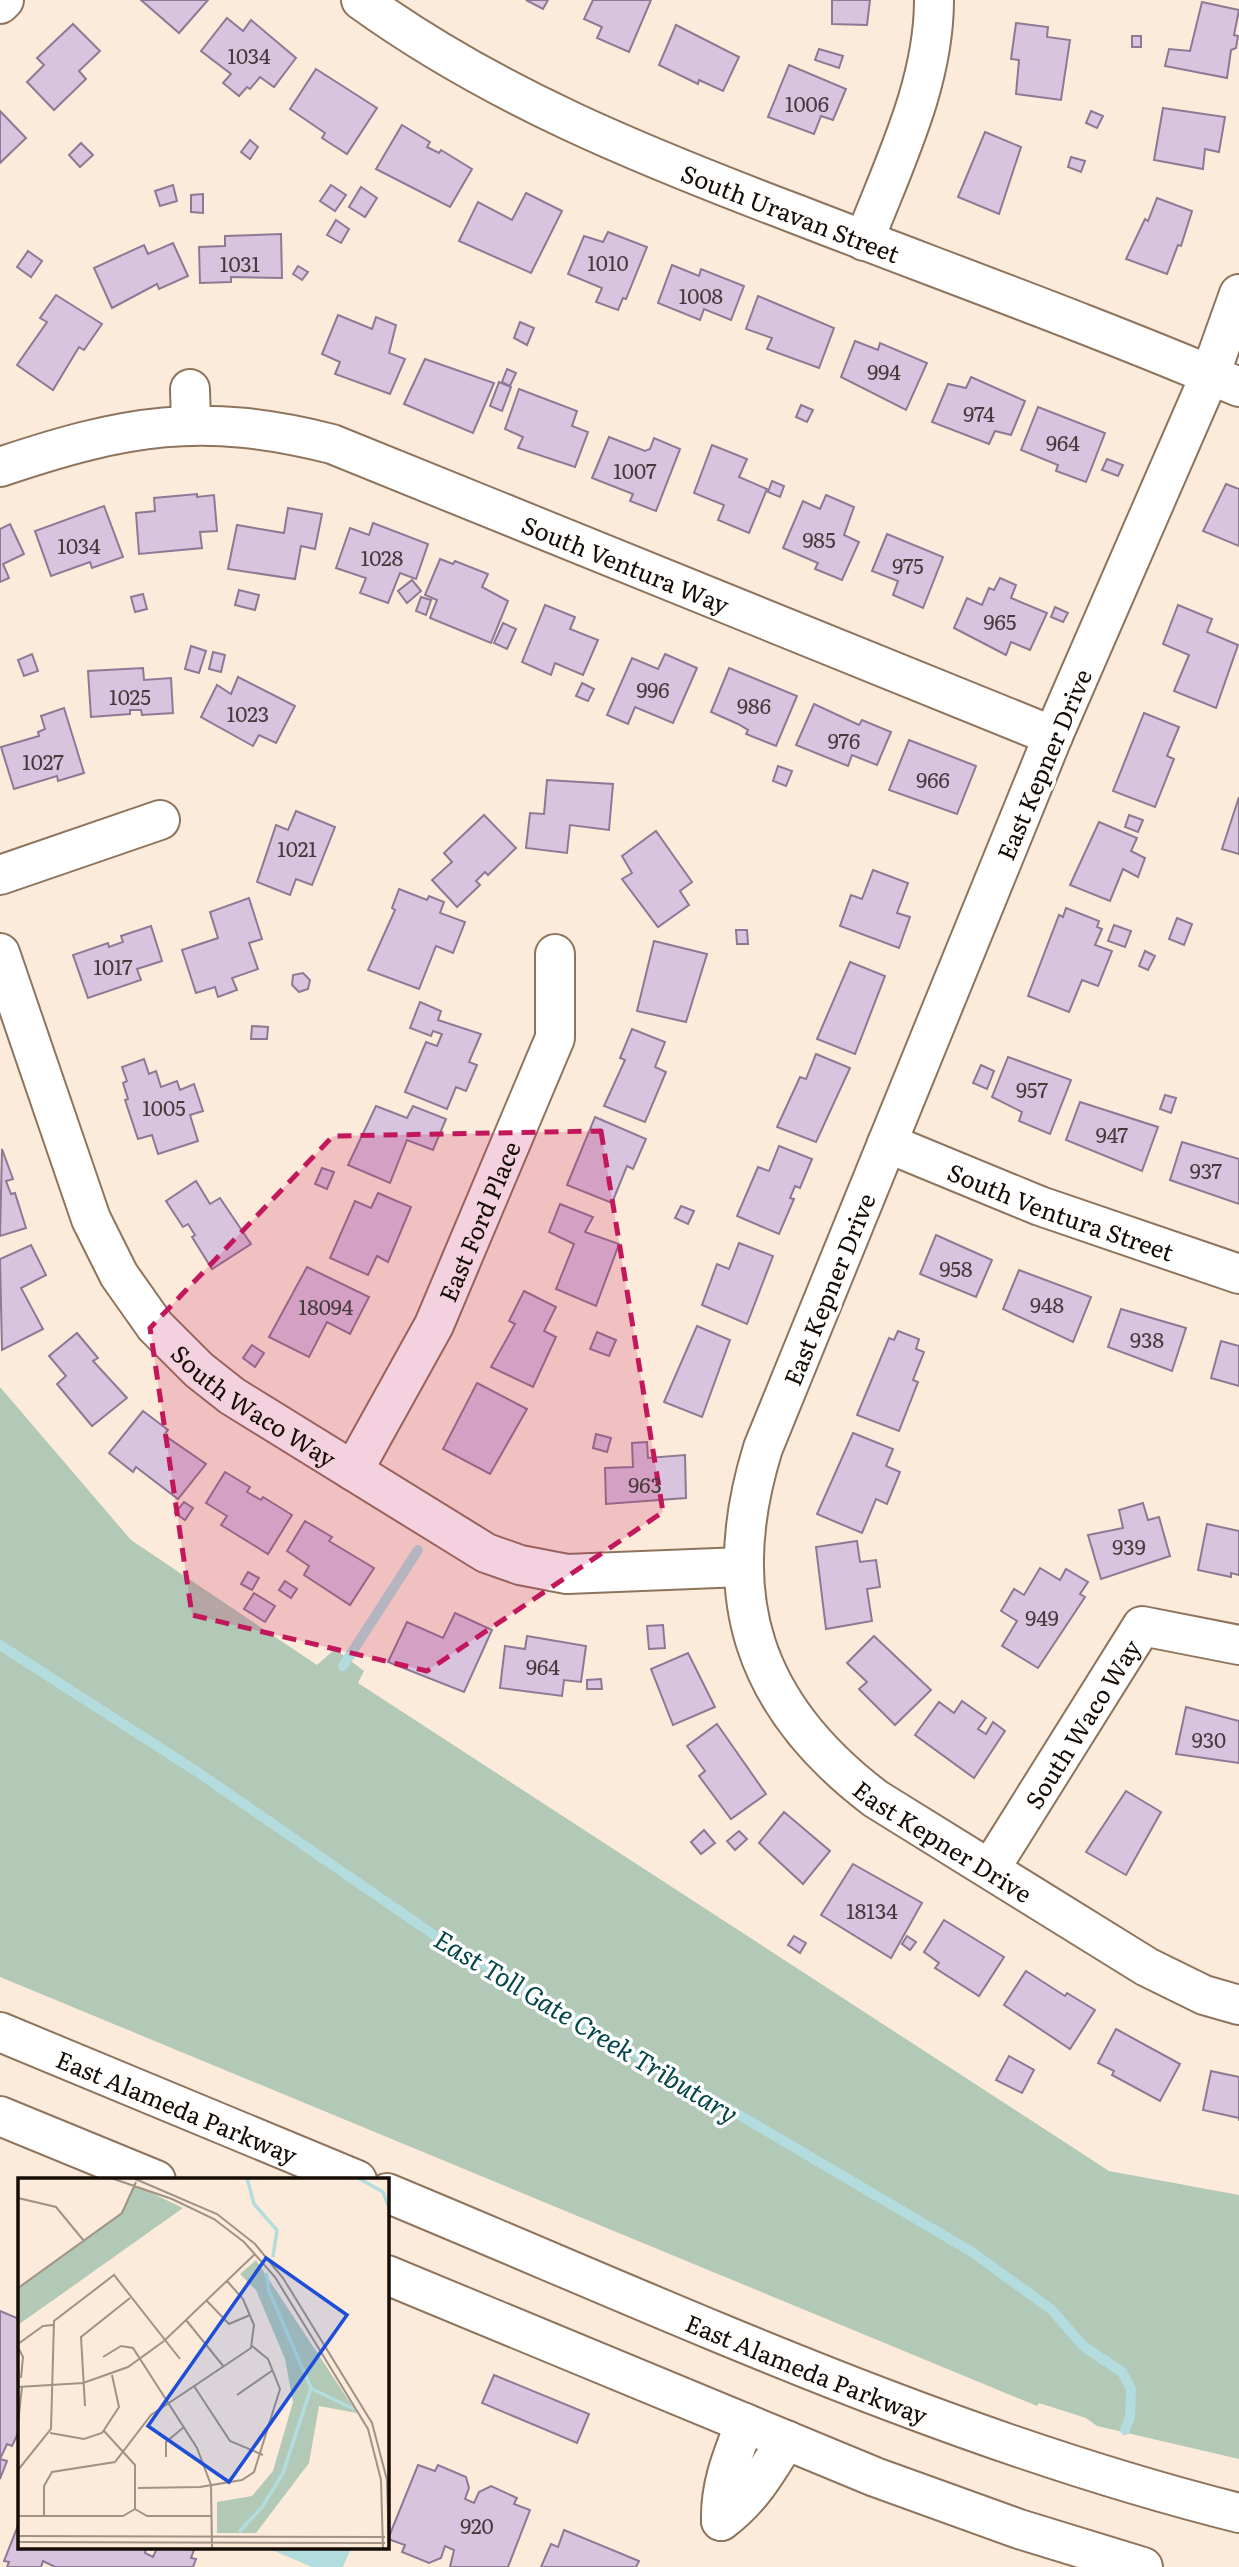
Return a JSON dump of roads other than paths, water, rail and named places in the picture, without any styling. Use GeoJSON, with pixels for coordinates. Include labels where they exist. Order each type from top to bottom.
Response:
{"type":"FeatureCollection","features":[{"type":"Feature","properties":{"kind":"street"},"geometry":{"type":"LineString","coordinates":[[0,4],[4,0]]}},
{"type":"Feature","properties":{"kind":"street","name":"South Uravan Street"},"geometry":{"type":"LineString","coordinates":[[360,0],[445,56],[576,126],[644,156],[1225,381]]}},
{"type":"Feature","properties":{"kind":"street"},"geometry":{"type":"LineString","coordinates":[[864,241],[919,98],[930,53],[934,0]]}},
{"type":"Feature","properties":{"kind":"street","name":"East Kepner Drive"},"geometry":{"type":"LineString","coordinates":[[1239,294],[1225,381],[1053,736],[763,1448],[749,1493],[742,1537],[742,1567],[749,1620],[763,1664],[783,1703],[809,1740],[840,1772],[876,1799],[1174,1983],[1239,2005]]}},
{"type":"Feature","properties":{"kind":"street","name":"South Ventura Way"},"geometry":{"type":"LineString","coordinates":[[0,467],[190,407],[372,458],[1053,736]]}},
{"type":"Feature","properties":{"kind":"street"},"geometry":{"type":"LineString","coordinates":[[0,874],[160,820]]}},
{"type":"Feature","properties":{"kind":"street","name":"South Waco Way"},"geometry":{"type":"LineString","coordinates":[[0,953],[91,1219],[119,1275],[155,1325],[199,1370],[232,1396],[477,1548],[520,1565],[567,1574],[742,1567]]}},
{"type":"Feature","properties":{"kind":"street","name":"East Ford Place"},"geometry":{"type":"LineString","coordinates":[[352,1471],[434,1325],[555,1038],[555,954]]}},
{"type":"Feature","properties":{"kind":"street","name":"South Ventura Street"},"geometry":{"type":"LineString","coordinates":[[887,1143],[1040,1206],[1239,1274]]}},
{"type":"Feature","properties":{"kind":"street","name":"South Waco Way"},"geometry":{"type":"LineString","coordinates":[[990,1869],[1142,1626],[1239,1645]]}},
{"type":"Feature","properties":{"kind":"street","name":"East Alameda Parkway"},"geometry":{"type":"LineString","coordinates":[[0,2032],[352,2178]]}},
{"type":"Feature","properties":{"kind":"street"},"geometry":{"type":"LineString","coordinates":[[0,2116],[151,2178]]}},
{"type":"Feature","properties":{"kind":"street","name":"East Alameda Parkway"},"geometry":{"type":"LineString","coordinates":[[388,2193],[964,2429],[1080,2469],[1239,2513]]}},
{"type":"Feature","properties":{"kind":"street"},"geometry":{"type":"LineString","coordinates":[[388,2276],[786,2440],[973,2513],[1143,2567]]}},
{"type":"Feature","properties":{"kind":"street"},"geometry":{"type":"LineString","coordinates":[[745,2423],[725,2478],[721,2496],[721,2521],[743,2505],[756,2489],[786,2440]]}},
{"type":"Feature","properties":{"kind":"water"},"geometry":{"type":"Polygon","coordinates":[[[272,2550],[350,2550],[343,2567],[312,2567],[272,2550]]]}},
{"type":"Feature","properties":{"kind":"waterway"},"geometry":{"type":"LineString","coordinates":[[343,1666],[418,1550]]}},
{"type":"Feature","properties":{"kind":"waterway","name":"East Toll Gate Creek Tributary"},"geometry":{"type":"LineString","coordinates":[[0,1645],[196,1771],[437,1937],[972,2252],[1052,2310],[1083,2346],[1122,2372],[1131,2389],[1130,2417],[1125,2430]]}}]}
